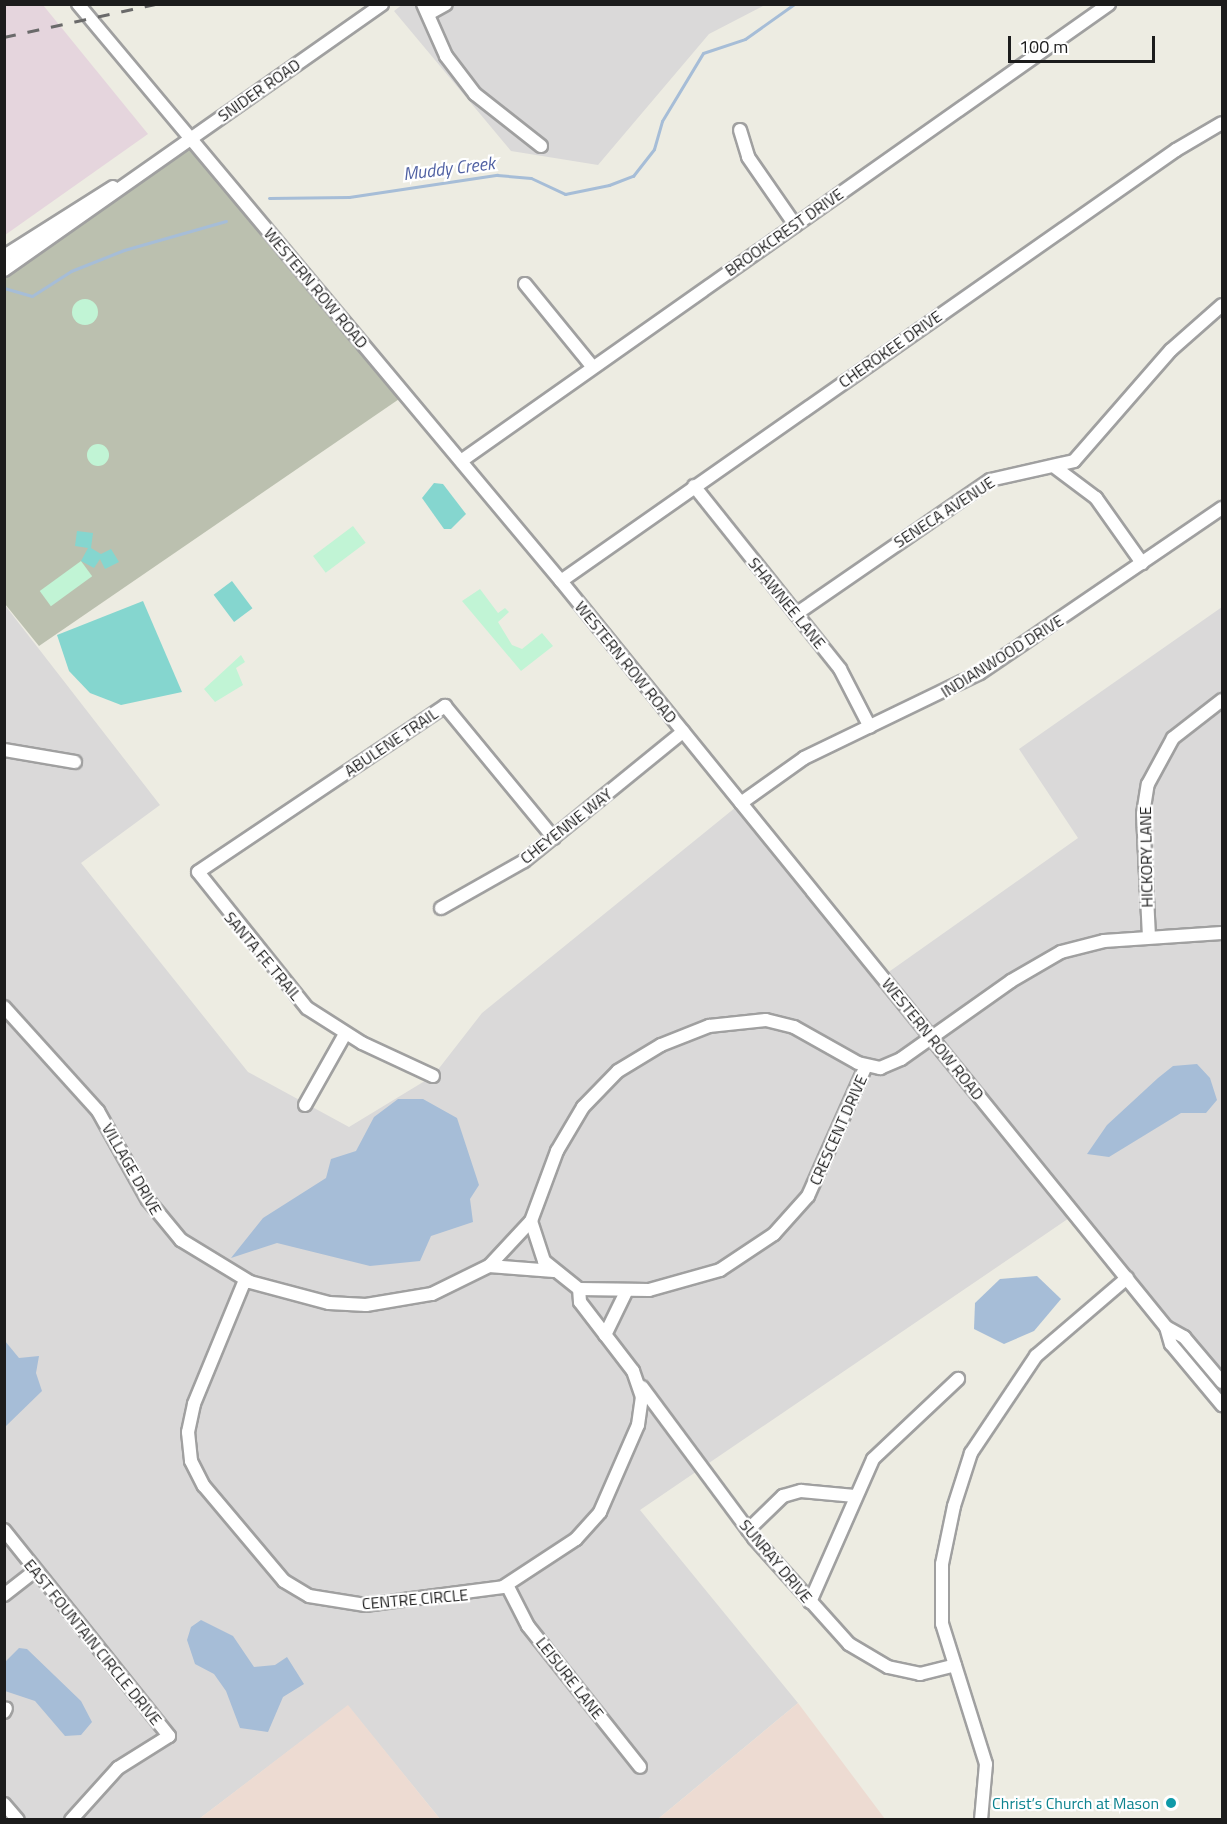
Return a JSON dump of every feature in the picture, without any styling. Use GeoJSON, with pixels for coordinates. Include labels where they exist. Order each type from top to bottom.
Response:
{"type":"FeatureCollection","features":[{"type":"Feature","properties":{"kind":"street","name":"WESTERN ROW ROAD"},"geometry":{"type":"LineString","coordinates":[[78,4],[561,581],[930,1039],[1127,1278],[1166,1327],[1171,1344],[1222,1405]]}},
{"type":"Feature","properties":{"kind":"street","name":"SNIDER ROAD"},"geometry":{"type":"LineString","coordinates":[[4,270],[382,4]]}},
{"type":"Feature","properties":{"kind":"street"},"geometry":{"type":"LineString","coordinates":[[446,4],[427,9],[446,56],[475,94],[541,146]]}},
{"type":"Feature","properties":{"kind":"street","name":"BROOKCREST DRIVE"},"geometry":{"type":"LineString","coordinates":[[461,461],[591,365],[1109,4]]}},
{"type":"Feature","properties":{"kind":"street","name":"CHEROKEE DRIVE"},"geometry":{"type":"LineString","coordinates":[[561,581],[1176,150],[1222,123]]}},
{"type":"Feature","properties":{"kind":"street"},"geometry":{"type":"LineString","coordinates":[[740,130],[748,157],[795,225]]}},
{"type":"Feature","properties":{"kind":"street","name":"SNIDER ROAD"},"geometry":{"type":"LineString","coordinates":[[4,256],[93,196],[136,177]]}},
{"type":"Feature","properties":{"kind":"street"},"geometry":{"type":"LineString","coordinates":[[525,284],[591,365]]}},
{"type":"Feature","properties":{"kind":"street","name":"SENECA AVENUE"},"geometry":{"type":"LineString","coordinates":[[796,614],[990,480],[1056,468],[1074,460],[1164,357],[1222,305]]}},
{"type":"Feature","properties":{"kind":"street"},"geometry":{"type":"LineString","coordinates":[[1056,468],[1096,498],[1142,563]]}},
{"type":"Feature","properties":{"kind":"street","name":"SHAWNEE LANE"},"geometry":{"type":"LineString","coordinates":[[694,486],[840,669],[870,728]]}},
{"type":"Feature","properties":{"kind":"street","name":"INDIANWOOD DRIVE"},"geometry":{"type":"LineString","coordinates":[[741,803],[804,758],[980,673],[1222,508]]}},
{"type":"Feature","properties":{"kind":"street","name":"HICKORY LANE"},"geometry":{"type":"LineString","coordinates":[[1149,937],[1143,814],[1148,784],[1173,738],[1222,700]]}},
{"type":"Feature","properties":{"kind":"street","name":"ABULENE TRAIL"},"geometry":{"type":"LineString","coordinates":[[197,875],[445,706],[554,837]]}},
{"type":"Feature","properties":{"kind":"street","name":"CHEYENNE WAY"},"geometry":{"type":"LineString","coordinates":[[441,908],[512,869],[683,732]]}},
{"type":"Feature","properties":{"kind":"street"},"geometry":{"type":"LineString","coordinates":[[4,750],[75,762]]}},
{"type":"Feature","properties":{"kind":"street","name":"SANTA FE TRAIL"},"geometry":{"type":"LineString","coordinates":[[197,875],[296,998],[345,1034],[433,1076]]}},
{"type":"Feature","properties":{"kind":"street"},"geometry":{"type":"LineString","coordinates":[[866,1066],[888,1066],[1061,952],[1104,940],[1222,933]]}},
{"type":"Feature","properties":{"kind":"street","name":"VILLAGE DRIVE"},"geometry":{"type":"LineString","coordinates":[[4,1007],[98,1111],[170,1230],[245,1280],[315,1300],[366,1305],[432,1294],[489,1266],[531,1221],[557,1151],[583,1107],[618,1071],[661,1045],[709,1026],[766,1020],[804,1031],[866,1066]]}},
{"type":"Feature","properties":{"kind":"street"},"geometry":{"type":"LineString","coordinates":[[305,1105],[345,1034]]}},
{"type":"Feature","properties":{"kind":"street","name":"CRESCENT DRIVE"},"geometry":{"type":"LineString","coordinates":[[579,1289],[626,1293],[720,1270],[774,1234],[820,1178],[866,1066]]}},
{"type":"Feature","properties":{"kind":"street"},"geometry":{"type":"LineString","coordinates":[[531,1221],[540,1254],[554,1271],[579,1289],[580,1302],[639,1383]]}},
{"type":"Feature","properties":{"kind":"street"},"geometry":{"type":"LineString","coordinates":[[489,1266],[554,1271]]}},
{"type":"Feature","properties":{"kind":"street"},"geometry":{"type":"LineString","coordinates":[[981,1820],[986,1764],[942,1624],[942,1564],[971,1453],[1036,1356],[1127,1278]]}},
{"type":"Feature","properties":{"kind":"street","name":"CENTRE CIRCLE"},"geometry":{"type":"LineString","coordinates":[[245,1280],[194,1404],[188,1447],[204,1486],[258,1556],[296,1590],[344,1604],[453,1597],[507,1585],[576,1539],[600,1512],[638,1425],[639,1383]]}},
{"type":"Feature","properties":{"kind":"street"},"geometry":{"type":"LineString","coordinates":[[605,1335],[626,1293]]}},
{"type":"Feature","properties":{"kind":"street","name":"WESTERN ROW ROAD"},"geometry":{"type":"LineString","coordinates":[[1166,1327],[1184,1337],[1222,1382]]}},
{"type":"Feature","properties":{"kind":"street"},"geometry":{"type":"LineString","coordinates":[[810,1602],[841,1541],[855,1496],[886,1442],[958,1379]]}},
{"type":"Feature","properties":{"kind":"street","name":"SUNRAY DRIVE"},"geometry":{"type":"LineString","coordinates":[[639,1383],[748,1530],[849,1644],[888,1667],[920,1674],[955,1665]]}},
{"type":"Feature","properties":{"kind":"street"},"geometry":{"type":"LineString","coordinates":[[748,1530],[767,1506],[783,1496],[801,1491],[855,1496]]}},
{"type":"Feature","properties":{"kind":"street","name":"EAST FOUNTAIN CIRCLE DRIVE"},"geometry":{"type":"LineString","coordinates":[[4,1530],[169,1736],[118,1768],[71,1820]]}},
{"type":"Feature","properties":{"kind":"street"},"geometry":{"type":"LineString","coordinates":[[4,1595],[35,1571]]}},
{"type":"Feature","properties":{"kind":"street","name":"LEISURE LANE"},"geometry":{"type":"LineString","coordinates":[[507,1585],[528,1626],[640,1767]]}},
{"type":"Feature","properties":{"kind":"street"},"geometry":{"type":"LineString","coordinates":[[4,1804],[18,1820]]}},
{"type":"Feature","properties":{"kind":"shaded area"},"geometry":{"type":"Polygon","coordinates":[[[403,4],[765,5],[709,34],[598,165],[511,151],[394,11],[403,4]]]}},
{"type":"Feature","properties":{"kind":"shaded area"},"geometry":{"type":"Polygon","coordinates":[[[5,5],[43,5],[148,134],[5,235],[5,5]]]}},
{"type":"Feature","properties":{"kind":"shaded area"},"geometry":{"type":"Polygon","coordinates":[[[192,137],[405,395],[39,646],[5,604],[4,270],[192,137]]]}},
{"type":"Feature","properties":{"kind":"shaded area"},"geometry":{"type":"Polygon","coordinates":[[[434,483],[443,484],[466,514],[451,529],[444,529],[422,498],[434,483]]]}},
{"type":"Feature","properties":{"kind":"shaded area"},"geometry":{"type":"Polygon","coordinates":[[[77,531],[93,533],[91,548],[101,554],[111,549],[119,562],[105,569],[100,559],[94,568],[81,561],[88,548],[75,546],[77,531]]]}},
{"type":"Feature","properties":{"kind":"shaded area"},"geometry":{"type":"Polygon","coordinates":[[[232,581],[252,608],[234,622],[214,595],[232,581]]]}},
{"type":"Feature","properties":{"kind":"shaded area"},"geometry":{"type":"Polygon","coordinates":[[[143,601],[182,692],[121,705],[90,693],[69,671],[57,635],[143,601]]]}},
{"type":"Feature","properties":{"kind":"shaded area"},"geometry":{"type":"Polygon","coordinates":[[[4,604],[160,805],[81,863],[248,1072],[349,1127],[433,1076],[482,1013],[741,803],[883,976],[1078,838],[1019,749],[1222,607],[1222,1382],[1166,1327],[1075,1214],[640,1510],[798,1703],[658,1819],[440,1819],[348,1706],[199,1819],[5,1819],[4,604]]]}},
{"type":"Feature","properties":{"kind":"shaded area"},"geometry":{"type":"Polygon","coordinates":[[[1197,1064],[1210,1078],[1217,1100],[1206,1113],[1181,1113],[1109,1157],[1087,1154],[1107,1125],[1158,1078],[1173,1066],[1197,1064]]]}},
{"type":"Feature","properties":{"kind":"shaded area"},"geometry":{"type":"Polygon","coordinates":[[[398,1099],[423,1099],[457,1118],[479,1185],[470,1199],[473,1222],[431,1236],[420,1261],[370,1266],[277,1243],[231,1258],[263,1218],[326,1178],[331,1159],[356,1151],[374,1117],[398,1099]]]}},
{"type":"Feature","properties":{"kind":"shaded area"},"geometry":{"type":"Polygon","coordinates":[[[1037,1276],[1061,1299],[1034,1331],[1004,1344],[974,1329],[975,1303],[1000,1279],[1037,1276]]]}},
{"type":"Feature","properties":{"kind":"shaded area"},"geometry":{"type":"Polygon","coordinates":[[[5,1341],[19,1358],[39,1356],[36,1373],[42,1391],[5,1427],[5,1341]]]}},
{"type":"Feature","properties":{"kind":"shaded area"},"geometry":{"type":"Polygon","coordinates":[[[201,1620],[233,1636],[254,1667],[275,1665],[287,1657],[304,1684],[283,1697],[268,1732],[240,1728],[226,1691],[214,1674],[195,1664],[187,1640],[191,1627],[201,1620]]]}},
{"type":"Feature","properties":{"kind":"shaded area"},"geometry":{"type":"Polygon","coordinates":[[[19,1648],[27,1649],[81,1701],[92,1722],[81,1735],[65,1736],[35,1701],[5,1691],[5,1662],[19,1648]]]}},
{"type":"Feature","properties":{"kind":"shaded area"},"geometry":{"type":"Polygon","coordinates":[[[798,1703],[885,1819],[658,1819],[798,1703]]]}},
{"type":"Feature","properties":{"kind":"shaded area"},"geometry":{"type":"Polygon","coordinates":[[[348,1705],[440,1819],[199,1819],[348,1705]]]}},
{"type":"Feature","properties":{"kind":"green space"},"geometry":{"type":"Polygon","coordinates":[[[85,299],[94,303],[98,312],[94,321],[85,325],[76,321],[72,312],[76,303],[85,299]]]}},
{"type":"Feature","properties":{"kind":"green space"},"geometry":{"type":"Polygon","coordinates":[[[98,444],[106,447],[109,455],[106,463],[98,466],[90,463],[87,455],[90,447],[98,444]]]}},
{"type":"Feature","properties":{"kind":"green space"},"geometry":{"type":"Polygon","coordinates":[[[353,526],[366,543],[326,573],[313,556],[353,526]]]}},
{"type":"Feature","properties":{"kind":"green space"},"geometry":{"type":"Polygon","coordinates":[[[81,561],[92,576],[51,606],[40,591],[81,561]]]}},
{"type":"Feature","properties":{"kind":"green space"},"geometry":{"type":"Polygon","coordinates":[[[480,589],[498,613],[505,608],[509,612],[498,622],[512,645],[522,649],[542,633],[553,646],[521,671],[462,601],[480,589]]]}},
{"type":"Feature","properties":{"kind":"green space"},"geometry":{"type":"Polygon","coordinates":[[[241,655],[245,662],[236,668],[243,685],[215,702],[204,689],[241,655]]]}},
{"type":"Feature","properties":{"kind":"waterway","name":"Muddy Creek"},"geometry":{"type":"LineString","coordinates":[[269,198],[349,197],[497,175],[531,178],[565,194],[609,185],[633,176],[654,149],[662,121],[703,53],[745,39],[794,4]]}},
{"type":"Feature","properties":{"kind":"waterway","name":"Muddy Creek"},"geometry":{"type":"LineString","coordinates":[[4,288],[32,296],[71,271],[124,250],[226,221]]}},
{"type":"Feature","properties":{"kind":"railway"},"geometry":{"type":"LineString","coordinates":[[4,37],[155,4]]}},
{"type":"Feature","properties":{"kind":"place","name":"Christ’s Church at Mason"},"geometry":{"type":"Point","coordinates":[1171,1803]}}]}
